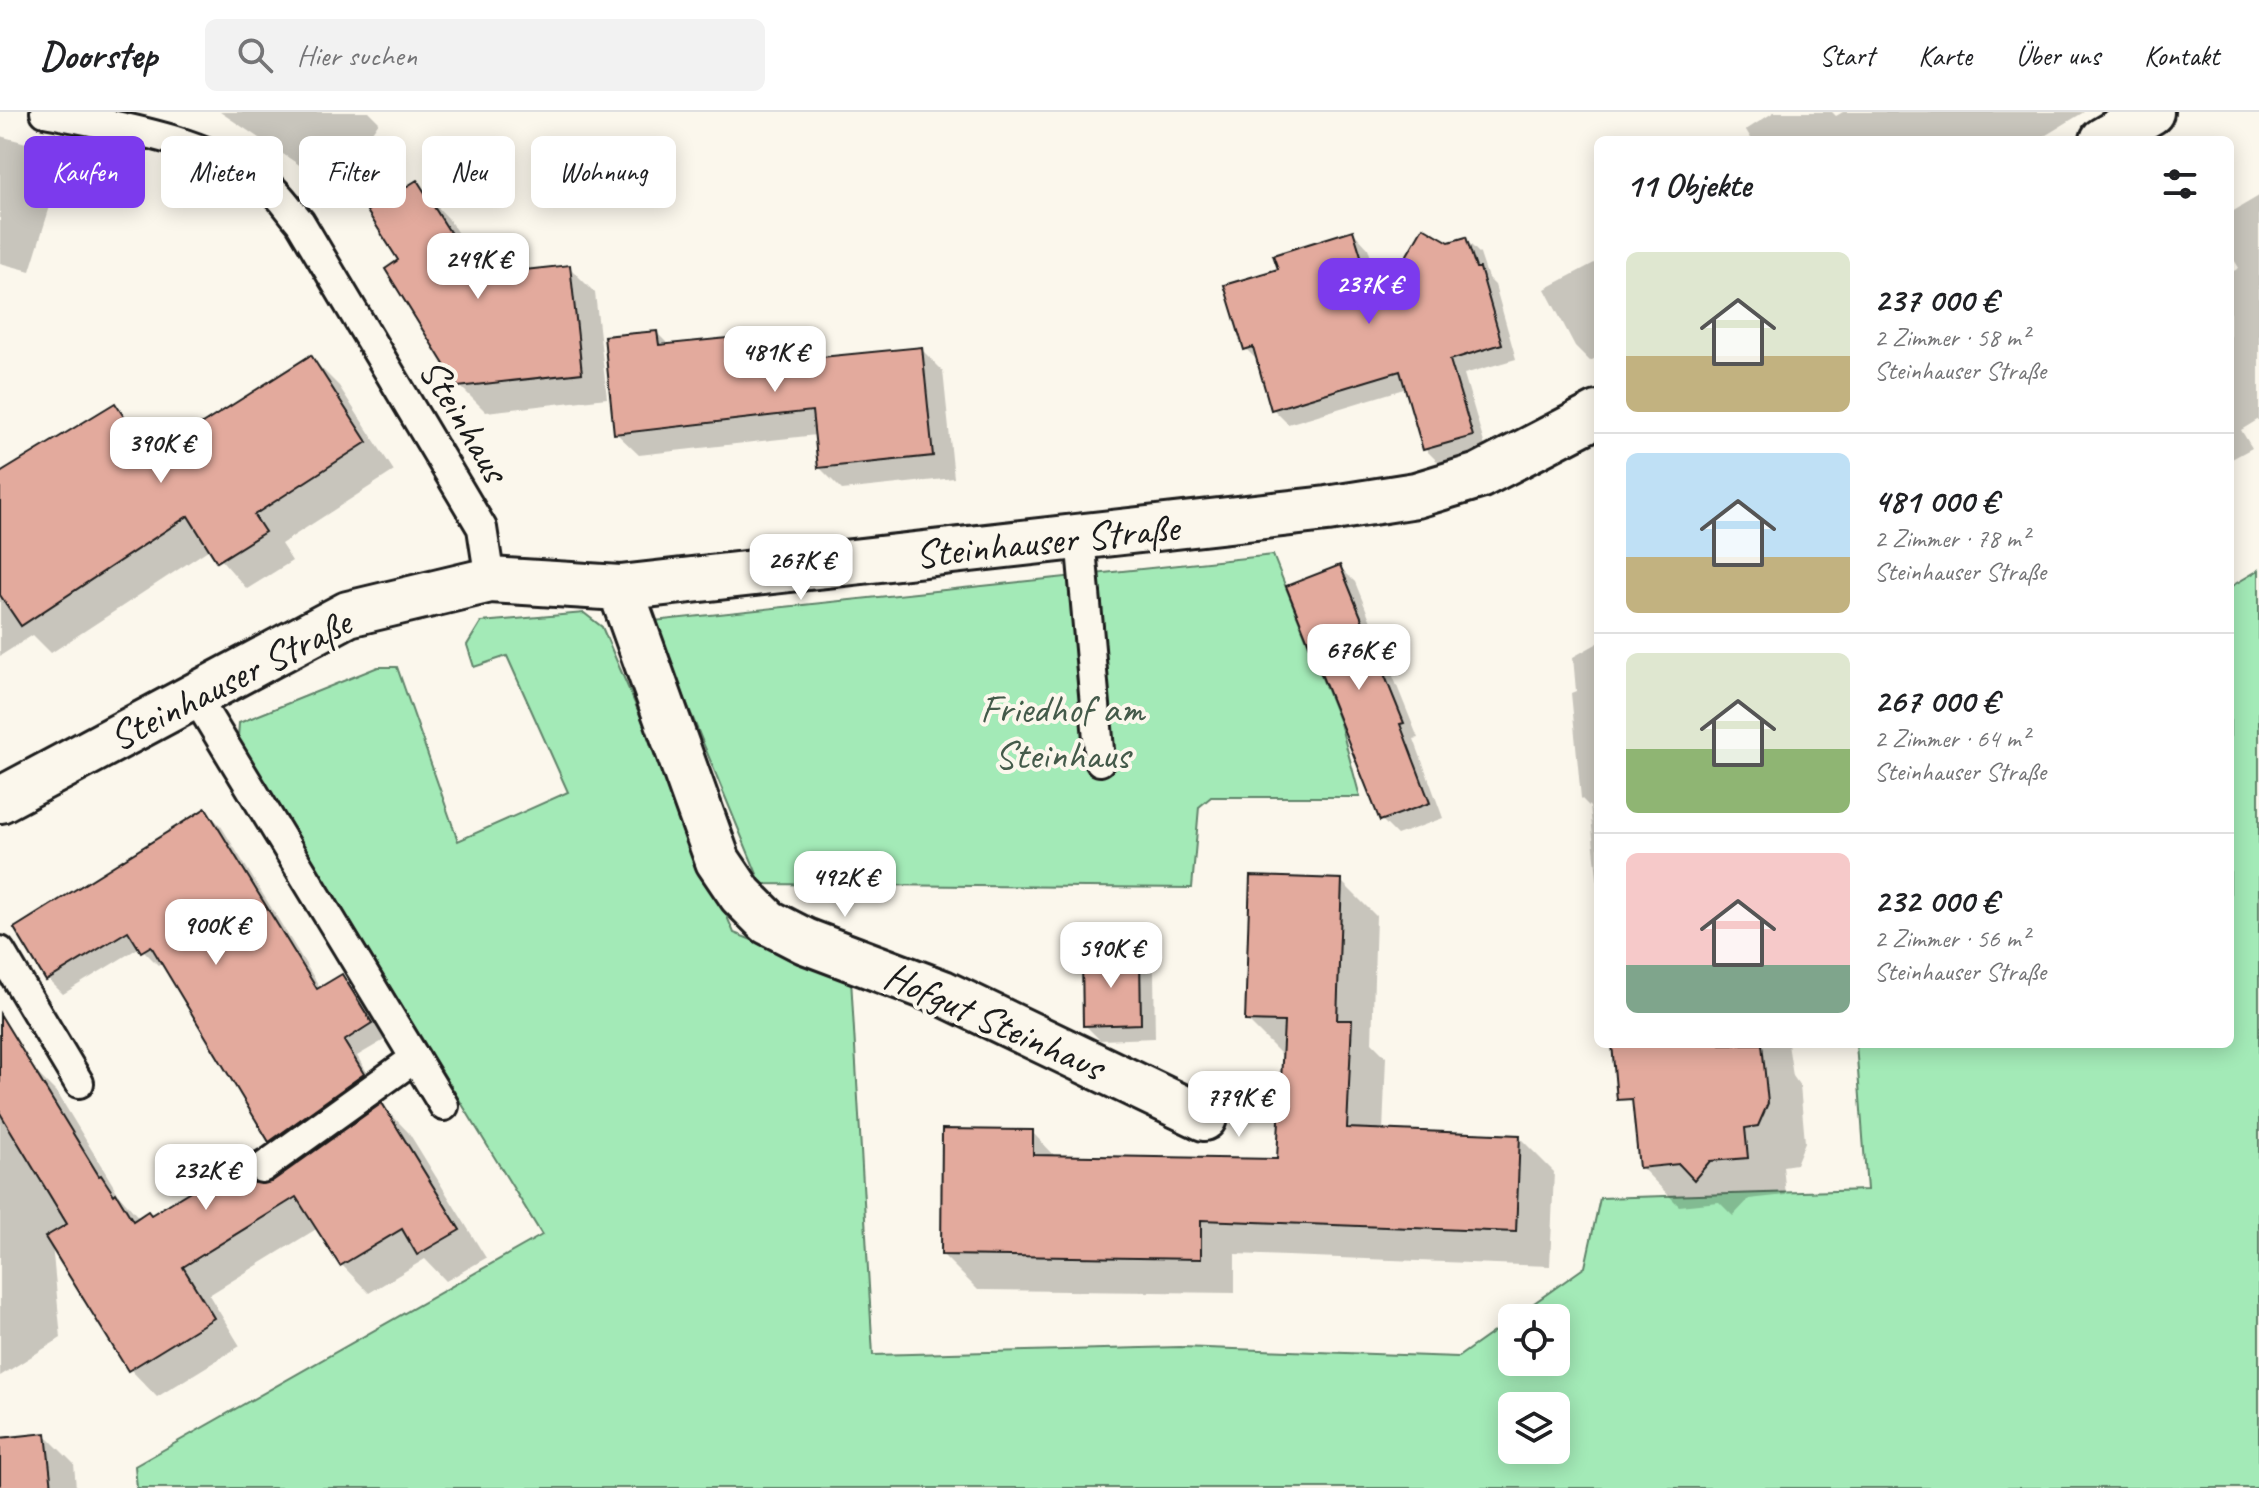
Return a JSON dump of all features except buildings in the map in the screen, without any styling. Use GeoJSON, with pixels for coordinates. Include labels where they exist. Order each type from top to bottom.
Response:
{"type":"FeatureCollection","features":[{"type":"Feature","properties":{"kind":"street"},"geometry":{"type":"LineString","coordinates":[[2110,136],[2151,112]]}},
{"type":"Feature","properties":{"kind":"street","name":"Steinhauser Straße"},"geometry":{"type":"LineString","coordinates":[[0,800],[348,614],[490,580],[620,588],[1327,509],[1416,495],[1479,476],[1594,416]]}},
{"type":"Feature","properties":{"kind":"street","name":"Hofgut Steinhaus"},"geometry":{"type":"LineString","coordinates":[[620,588],[718,861],[741,895],[768,922],[805,941],[943,993],[1204,1118]]}},
{"type":"Feature","properties":{"kind":"lane","name":"Steinhaus"},"geometry":{"type":"LineString","coordinates":[[45,112],[152,133],[219,156],[270,187],[300,222],[482,528],[490,580]]}},
{"type":"Feature","properties":{"kind":"lane"},"geometry":{"type":"LineString","coordinates":[[1080,537],[1100,761]]}},
{"type":"Feature","properties":{"kind":"lane"},"geometry":{"type":"LineString","coordinates":[[195,696],[444,1106]]}},
{"type":"Feature","properties":{"kind":"lane"},"geometry":{"type":"LineString","coordinates":[[0,951],[79,1083]]}},
{"type":"Feature","properties":{"kind":"lane"},"geometry":{"type":"LineString","coordinates":[[262,1168],[415,1058]]}},
{"type":"Feature","properties":{"kind":"green space","name":"Friedhof am Steinhaus"},"geometry":{"type":"Polygon","coordinates":[[[1273,555],[1340,723],[1360,797],[1211,797],[1199,807],[1192,888],[761,884],[653,621],[1273,555]]]}},
{"type":"Feature","properties":{"kind":"green space"},"geometry":{"type":"Polygon","coordinates":[[[2259,570],[2259,1488],[137,1488],[135,1466],[542,1235],[238,738],[239,723],[378,667],[397,667],[458,841],[568,792],[507,656],[474,667],[467,645],[481,622],[584,613],[602,627],[734,933],[851,979],[873,1355],[1180,1347],[1458,1357],[1498,1329],[1498,1376],[1570,1376],[1570,1304],[1533,1304],[1585,1267],[1600,1198],[1867,1190],[1856,1048],[2234,1048],[2234,585],[2259,570]]]}}]}
